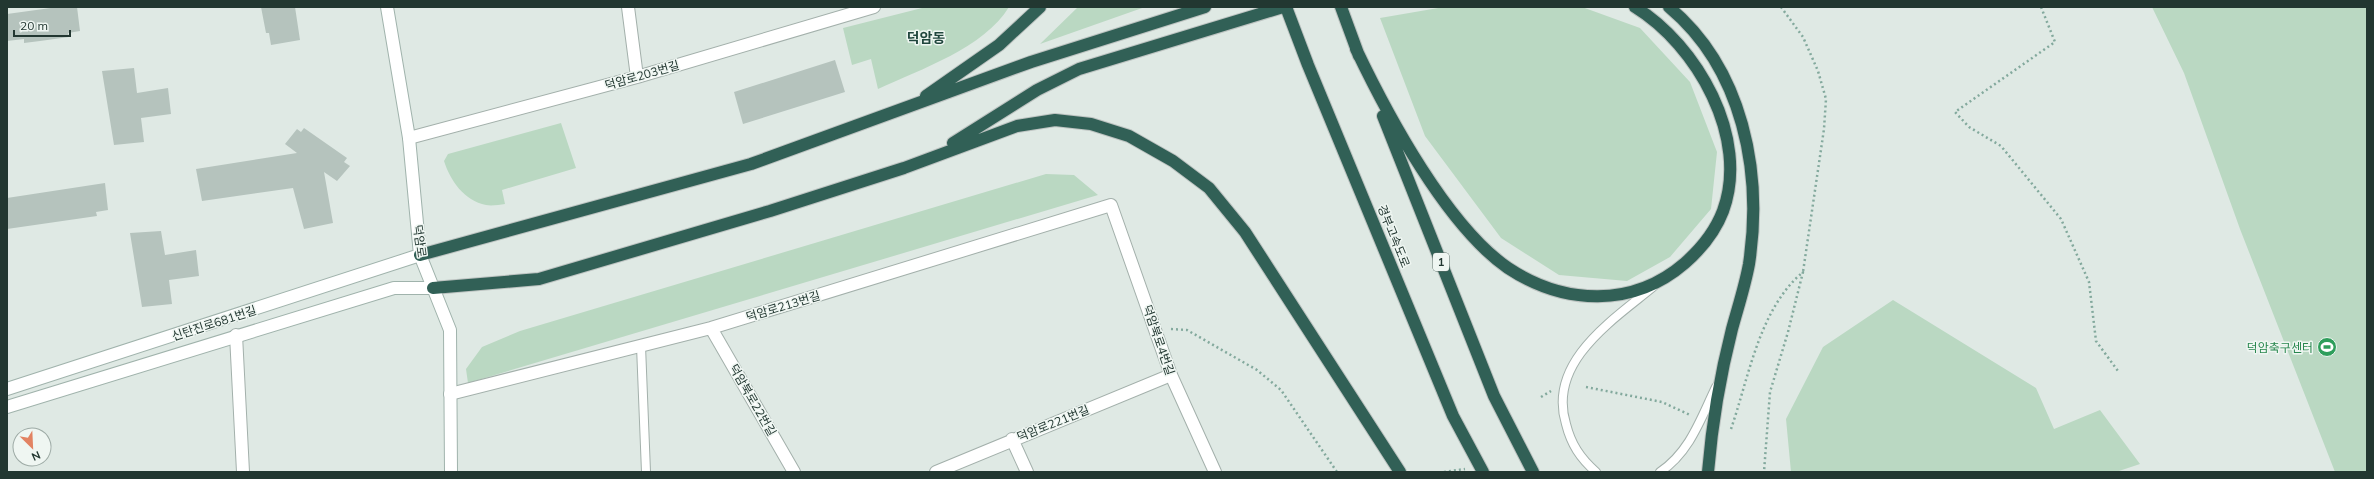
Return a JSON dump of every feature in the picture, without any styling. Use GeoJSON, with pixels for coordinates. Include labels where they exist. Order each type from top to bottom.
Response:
{"type":"FeatureCollection","features":[{"type":"Feature","properties":{"kind":"highway"},"geometry":{"type":"LineString","coordinates":[[903,109],[979,61],[1021,26],[1040,7]]}},
{"type":"Feature","properties":{"kind":"highway"},"geometry":{"type":"LineString","coordinates":[[420,255],[751,164],[1086,43],[1205,7]]}},
{"type":"Feature","properties":{"kind":"highway"},"geometry":{"type":"LineString","coordinates":[[904,168],[956,142],[1037,90],[1080,69],[1283,7]]}},
{"type":"Feature","properties":{"kind":"highway","name":"경부고속도로"},"geometry":{"type":"LineString","coordinates":[[1286,7],[1308,65],[1453,416],[1483,472]]}},
{"type":"Feature","properties":{"kind":"highway","name":"1"},"geometry":{"type":"LineString","coordinates":[[1341,7],[1356,50],[1494,396],[1533,472]]}},
{"type":"Feature","properties":{"kind":"highway"},"geometry":{"type":"LineString","coordinates":[[1356,50],[1397,129],[1438,190],[1478,241],[1507,267],[1525,278],[1559,292],[1596,298],[1630,293],[1663,279],[1693,256],[1706,242],[1716,226],[1728,193],[1730,158],[1723,124],[1701,75],[1676,41],[1655,22],[1635,7]]}},
{"type":"Feature","properties":{"kind":"highway"},"geometry":{"type":"LineString","coordinates":[[1669,7],[1702,38],[1720,67],[1739,112],[1748,149],[1753,216],[1750,250],[1744,288],[1722,374],[1711,435],[1708,472]]}},
{"type":"Feature","properties":{"kind":"highway"},"geometry":{"type":"LineString","coordinates":[[433,288],[539,279],[770,211],[904,168],[997,132],[1024,124],[1055,120],[1107,127],[1129,136],[1151,148],[1194,176],[1208,188],[1245,232],[1400,472]]}},
{"type":"Feature","properties":{"kind":"street","name":"덕암로"},"geometry":{"type":"LineString","coordinates":[[387,7],[409,138],[420,255],[450,330],[450,472]]}},
{"type":"Feature","properties":{"kind":"street"},"geometry":{"type":"LineString","coordinates":[[628,7],[637,77]]}},
{"type":"Feature","properties":{"kind":"street","name":"덕암로203번길"},"geometry":{"type":"LineString","coordinates":[[409,138],[637,77],[874,7]]}},
{"type":"Feature","properties":{"kind":"street","name":"덕암북로4번길"},"geometry":{"type":"LineString","coordinates":[[1111,205],[1171,375],[1215,472]]}},
{"type":"Feature","properties":{"kind":"street","name":"덕암로213번길"},"geometry":{"type":"LineString","coordinates":[[450,394],[711,328],[1111,205]]}},
{"type":"Feature","properties":{"kind":"street","name":"신탄진로681번길"},"geometry":{"type":"LineString","coordinates":[[7,389],[420,255]]}},
{"type":"Feature","properties":{"kind":"street","name":"신탄진로681번길"},"geometry":{"type":"LineString","coordinates":[[7,407],[236,335],[394,288],[433,288]]}},
{"type":"Feature","properties":{"kind":"street","name":"덕암북로22번길"},"geometry":{"type":"LineString","coordinates":[[711,328],[794,472]]}},
{"type":"Feature","properties":{"kind":"street","name":"신탄진로681번길"},"geometry":{"type":"LineString","coordinates":[[236,335],[243,472]]}},
{"type":"Feature","properties":{"kind":"street","name":"덕암로221번길"},"geometry":{"type":"LineString","coordinates":[[936,472],[1012,439],[1171,375]]}},
{"type":"Feature","properties":{"kind":"street"},"geometry":{"type":"LineString","coordinates":[[1012,439],[1027,472]]}},
{"type":"Feature","properties":{"kind":"lane"},"geometry":{"type":"LineString","coordinates":[[1596,472],[1579,454],[1568,434],[1563,408],[1564,386],[1576,362],[1589,342],[1663,279]]}},
{"type":"Feature","properties":{"kind":"lane"},"geometry":{"type":"LineString","coordinates":[[641,346],[646,472]]}},
{"type":"Feature","properties":{"kind":"lane"},"geometry":{"type":"LineString","coordinates":[[1660,472],[1672,464],[1687,446],[1722,374]]}},
{"type":"Feature","properties":{"kind":"path"},"geometry":{"type":"LineString","coordinates":[[1764,472],[1770,392],[1788,332],[1802,272],[1824,129],[1826,99],[1818,71],[1803,37],[1781,7]]}},
{"type":"Feature","properties":{"kind":"path"},"geometry":{"type":"LineString","coordinates":[[2041,7],[2055,42],[1955,112],[1969,127],[2001,146],[2061,219],[2089,282],[2096,341],[2118,372]]}},
{"type":"Feature","properties":{"kind":"path"},"geometry":{"type":"LineString","coordinates":[[1731,429],[1757,341],[1789,284],[1802,272]]}},
{"type":"Feature","properties":{"kind":"path"},"geometry":{"type":"LineString","coordinates":[[1155,327],[1187,330],[1257,370],[1281,390],[1337,472]]}},
{"type":"Feature","properties":{"kind":"path"},"geometry":{"type":"LineString","coordinates":[[1586,387],[1662,402],[1694,417]]}},
{"type":"Feature","properties":{"kind":"path"},"geometry":{"type":"LineString","coordinates":[[1444,472],[1468,469]]}},
{"type":"Feature","properties":{"kind":"green space"},"geometry":{"type":"Polygon","coordinates":[[[926,7],[1009,7],[998,21],[968,46],[932,65],[878,89],[871,59],[852,65],[843,28],[926,7]]]}},
{"type":"Feature","properties":{"kind":"green space"},"geometry":{"type":"Polygon","coordinates":[[[1078,7],[1145,7],[1040,44],[1078,7]]]}},
{"type":"Feature","properties":{"kind":"green space"},"geometry":{"type":"Polygon","coordinates":[[[1444,7],[1582,7],[1640,28],[1690,82],[1717,152],[1711,209],[1670,257],[1627,281],[1559,275],[1501,238],[1425,136],[1380,18],[1444,7]]]}},
{"type":"Feature","properties":{"kind":"green space","name":"덕암축구센터"},"geometry":{"type":"Polygon","coordinates":[[[2152,7],[2367,7],[2367,472],[2335,472],[2240,229],[2184,73],[2152,7]]]}},
{"type":"Feature","properties":{"kind":"green space"},"geometry":{"type":"Polygon","coordinates":[[[561,123],[576,168],[502,190],[505,204],[486,205],[471,199],[459,189],[454,182],[444,161],[448,154],[561,123]]]}},
{"type":"Feature","properties":{"kind":"green space"},"geometry":{"type":"Polygon","coordinates":[[[1046,174],[1074,175],[1098,195],[468,383],[466,369],[482,347],[520,331],[1046,174]]]}},
{"type":"Feature","properties":{"kind":"green space"},"geometry":{"type":"Polygon","coordinates":[[[1893,300],[2036,388],[2054,429],[2100,410],[2140,464],[2116,472],[1791,472],[1786,419],[1823,347],[1893,300]]]}},
{"type":"Feature","properties":{"kind":"building"},"geometry":{"type":"Polygon","coordinates":[[[58,7],[77,7],[80,31],[68,33],[69,37],[40,41],[24,43],[24,39],[7,41],[7,14],[58,7]]]}},
{"type":"Feature","properties":{"kind":"building"},"geometry":{"type":"Polygon","coordinates":[[[261,7],[295,7],[300,40],[271,45],[269,33],[266,33],[261,7]]]}},
{"type":"Feature","properties":{"kind":"building"},"geometry":{"type":"Polygon","coordinates":[[[835,60],[845,92],[743,124],[734,92],[835,60]]]}},
{"type":"Feature","properties":{"kind":"building"},"geometry":{"type":"Polygon","coordinates":[[[134,68],[137,93],[168,88],[171,114],[141,118],[144,142],[114,145],[102,71],[134,68]]]}},
{"type":"Feature","properties":{"kind":"building"},"geometry":{"type":"Polygon","coordinates":[[[304,128],[347,158],[344,162],[350,166],[337,181],[324,172],[333,223],[304,229],[293,188],[202,201],[196,169],[297,153],[285,144],[297,129],[301,132],[304,128]]]}},
{"type":"Feature","properties":{"kind":"building"},"geometry":{"type":"Polygon","coordinates":[[[105,183],[108,210],[96,212],[97,216],[7,229],[7,198],[105,183]]]}},
{"type":"Feature","properties":{"kind":"building"},"geometry":{"type":"Polygon","coordinates":[[[161,231],[165,255],[196,250],[199,276],[169,280],[172,304],[142,307],[130,233],[161,231]]]}},
{"type":"Feature","properties":{"kind":"place","name":"덕암축구센터"},"geometry":{"type":"Point","coordinates":[2327,347]}},
{"type":"Feature","properties":{"kind":"district","name":"덕암동"},"geometry":{"type":"Point","coordinates":[926,38]}}]}
